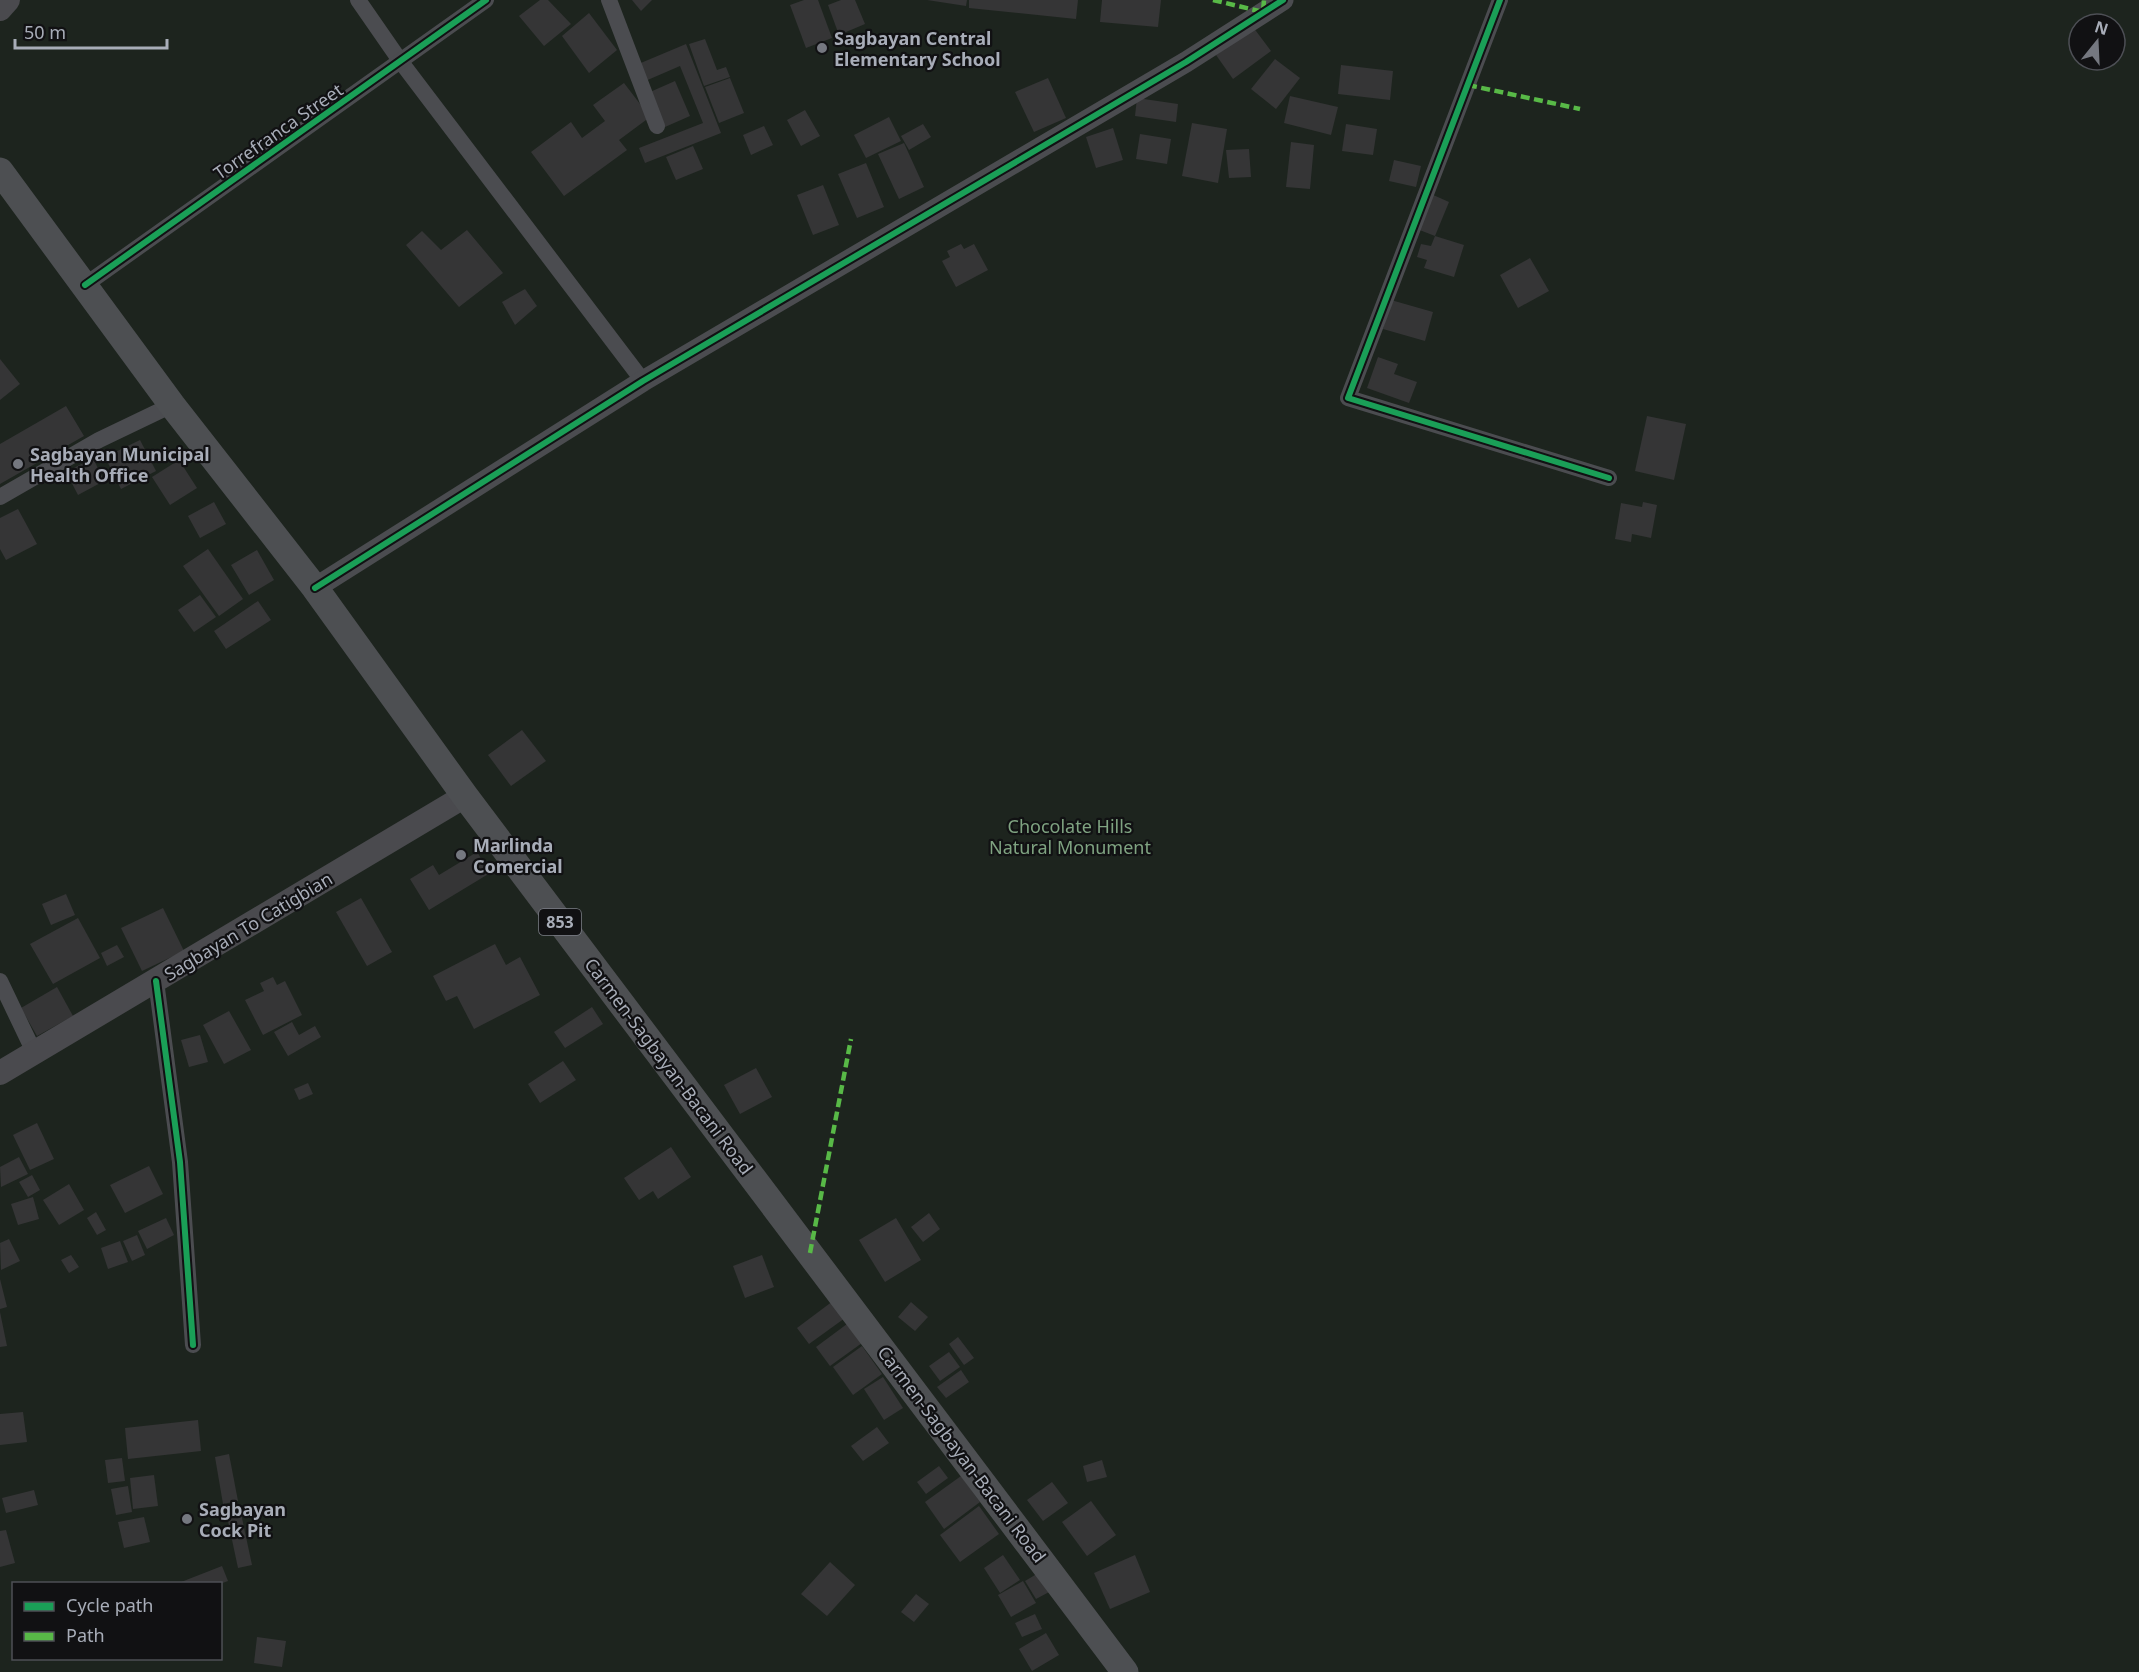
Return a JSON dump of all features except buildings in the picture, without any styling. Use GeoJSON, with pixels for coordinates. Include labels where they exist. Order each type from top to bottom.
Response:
{"type":"FeatureCollection","features":[{"type":"Feature","properties":{"kind":"main road"},"geometry":{"type":"LineString","coordinates":[[0,9],[8,0]]}},
{"type":"Feature","properties":{"kind":"main road","name":"Carmen-Sagbayan-Bacani Road"},"geometry":{"type":"LineString","coordinates":[[0,171],[172,405],[315,588],[465,796],[1125,1671]]}},
{"type":"Feature","properties":{"kind":"main road","name":"Sagbayan To Catigbian"},"geometry":{"type":"LineString","coordinates":[[0,1073],[465,796]]}},
{"type":"Feature","properties":{"kind":"street"},"geometry":{"type":"LineString","coordinates":[[358,0],[401,62],[643,381]]}},
{"type":"Feature","properties":{"kind":"street","name":"Torrefranca Street"},"geometry":{"type":"LineString","coordinates":[[85,285],[486,0]]}},
{"type":"Feature","properties":{"kind":"street"},"geometry":{"type":"LineString","coordinates":[[609,0],[657,126]]}},
{"type":"Feature","properties":{"kind":"street"},"geometry":{"type":"LineString","coordinates":[[315,588],[643,381],[1186,62],[1283,0]]}},
{"type":"Feature","properties":{"kind":"street"},"geometry":{"type":"LineString","coordinates":[[1500,0],[1348,398],[1609,478]]}},
{"type":"Feature","properties":{"kind":"street"},"geometry":{"type":"LineString","coordinates":[[0,497],[99,440],[172,405]]}},
{"type":"Feature","properties":{"kind":"street"},"geometry":{"type":"LineString","coordinates":[[0,981],[34,1052]]}},
{"type":"Feature","properties":{"kind":"street"},"geometry":{"type":"LineString","coordinates":[[156,981],[180,1162],[193,1345]]}},
{"type":"Feature","properties":{"kind":"green space","name":"Chocolate Hills Natural Monument"},"geometry":{"type":"Polygon","coordinates":[[[0,0],[2139,0],[2139,1672],[0,1672],[0,0]]]}},
{"type":"Feature","properties":{"kind":"marked path"},"geometry":{"type":"LineString","coordinates":[[1213,0],[1263,12],[1264,0]]}},
{"type":"Feature","properties":{"kind":"marked path"},"geometry":{"type":"LineString","coordinates":[[1468,85],[1580,109]]}},
{"type":"Feature","properties":{"kind":"marked path"},"geometry":{"type":"LineString","coordinates":[[810,1253],[851,1039]]}},
{"type":"Feature","properties":{"kind":"cycle path"},"geometry":{"type":"LineString","coordinates":[[85,285],[486,0]]}},
{"type":"Feature","properties":{"kind":"cycle path"},"geometry":{"type":"LineString","coordinates":[[315,588],[643,381],[1186,62],[1283,0]]}},
{"type":"Feature","properties":{"kind":"cycle path"},"geometry":{"type":"LineString","coordinates":[[1500,0],[1348,398],[1609,478]]}},
{"type":"Feature","properties":{"kind":"cycle path"},"geometry":{"type":"LineString","coordinates":[[156,981],[180,1162],[193,1345]]}},
{"type":"Feature","properties":{"kind":"place","name":"Sagbayan Central Elementary School"},"geometry":{"type":"Point","coordinates":[822,48]}},
{"type":"Feature","properties":{"kind":"place","name":"Sagbayan Municipal Health Office"},"geometry":{"type":"Point","coordinates":[18,464]}},
{"type":"Feature","properties":{"kind":"place","name":"Marlinda Comercial"},"geometry":{"type":"Point","coordinates":[461,855]}},
{"type":"Feature","properties":{"kind":"place","name":"Sagbayan Cock Pit"},"geometry":{"type":"Point","coordinates":[187,1519]}}]}
